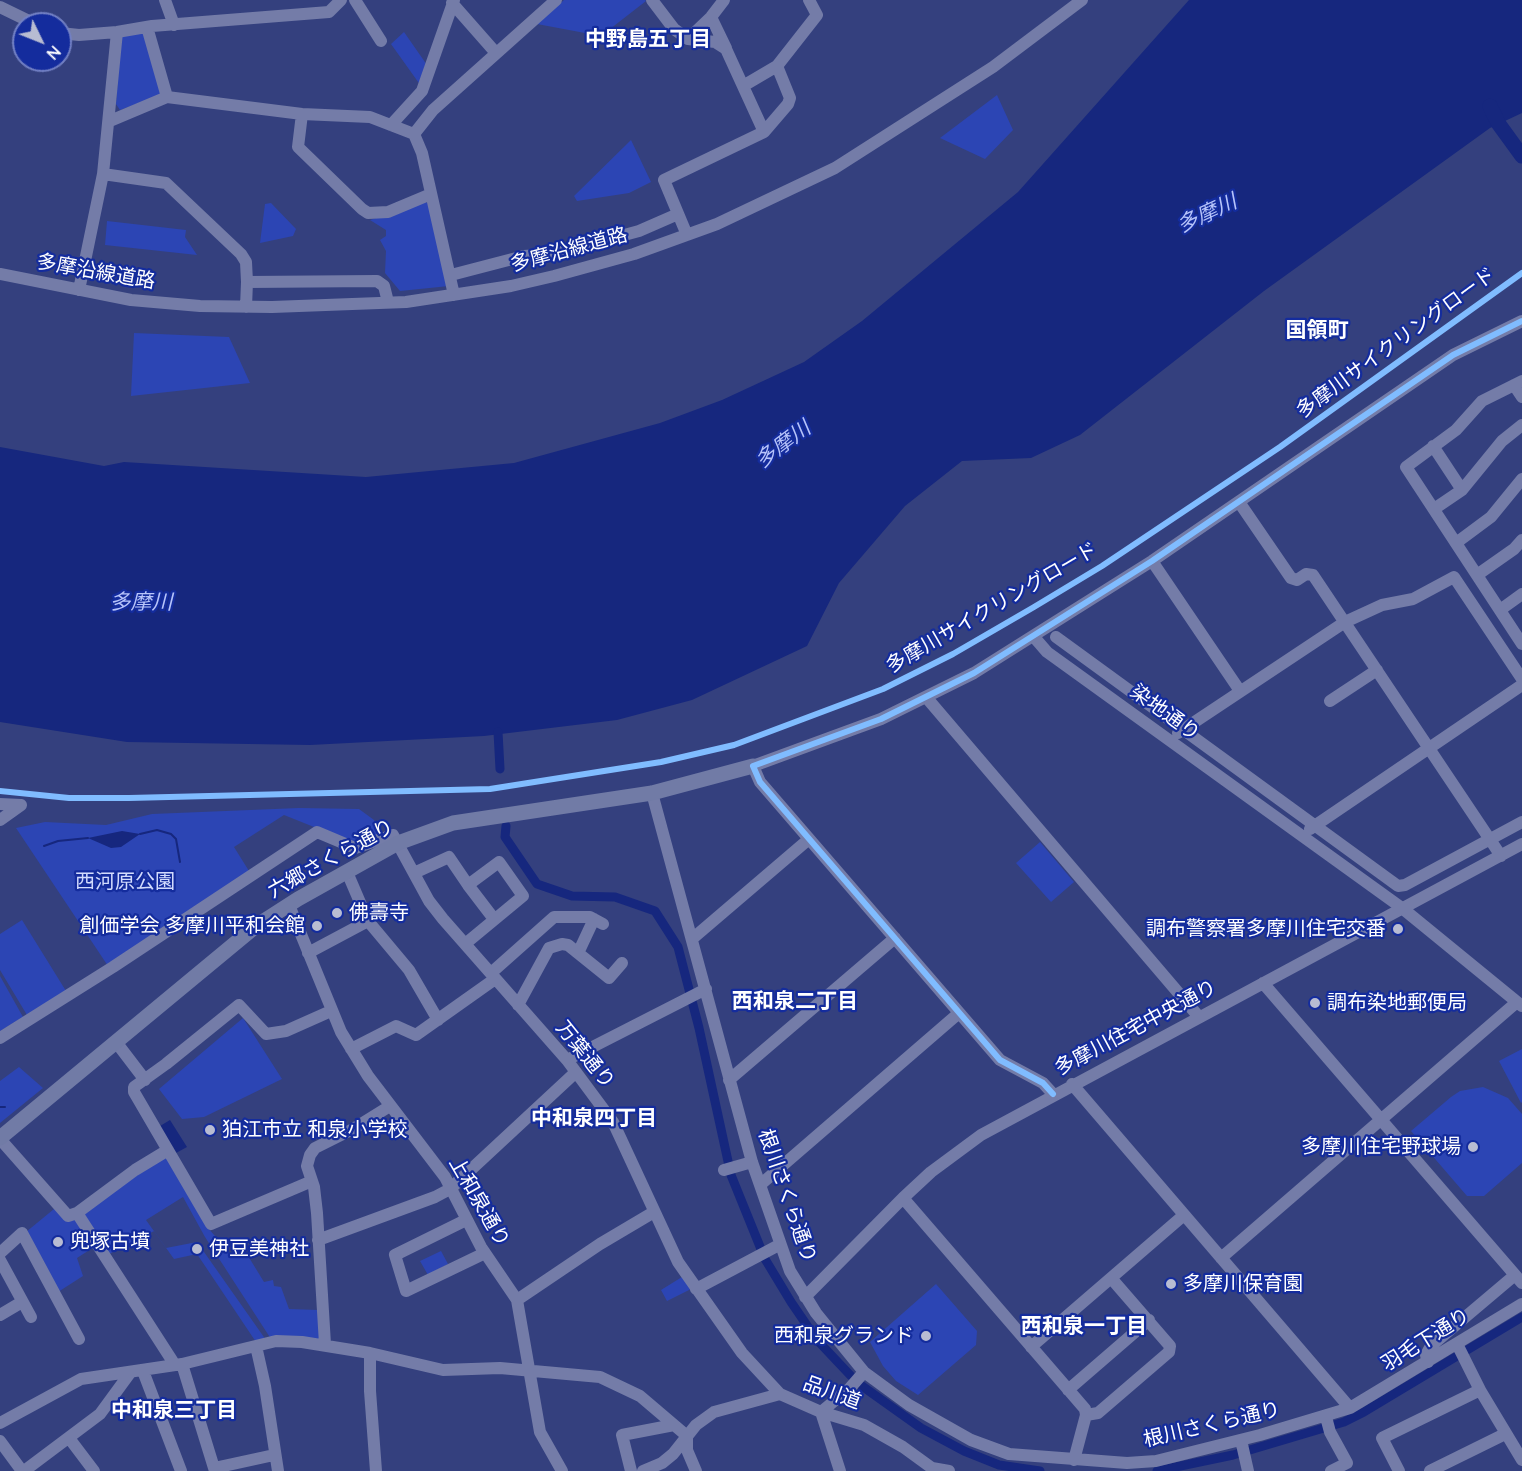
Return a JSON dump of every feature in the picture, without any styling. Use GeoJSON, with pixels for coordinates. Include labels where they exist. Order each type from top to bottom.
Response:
{"type":"FeatureCollection","features":[{"type":"Feature","properties":{"kind":"main road","name":"六郷さくら通り"},"geometry":{"type":"LineString","coordinates":[[0,1138],[241,938],[289,905],[398,843],[453,823],[652,793],[753,766]]}},
{"type":"Feature","properties":{"kind":"street"},"geometry":{"type":"LineString","coordinates":[[165,0],[174,25]]}},
{"type":"Feature","properties":{"kind":"street"},"geometry":{"type":"LineString","coordinates":[[72,33],[117,32],[147,27],[329,12],[342,0]]}},
{"type":"Feature","properties":{"kind":"street"},"geometry":{"type":"LineString","coordinates":[[356,0],[381,41]]}},
{"type":"Feature","properties":{"kind":"street"},"geometry":{"type":"LineString","coordinates":[[414,134],[434,110],[556,0]]}},
{"type":"Feature","properties":{"kind":"street"},"geometry":{"type":"LineString","coordinates":[[652,0],[674,29],[688,39],[716,42],[726,49]]}},
{"type":"Feature","properties":{"kind":"street"},"geometry":{"type":"LineString","coordinates":[[688,39],[711,17],[724,0]]}},
{"type":"Feature","properties":{"kind":"street"},"geometry":{"type":"LineString","coordinates":[[743,86],[777,66],[817,15],[809,0]]}},
{"type":"Feature","properties":{"kind":"street","name":"多摩沿線道路"},"geometry":{"type":"LineString","coordinates":[[0,274],[131,300],[246,307],[331,306],[388,302],[454,295],[554,276],[634,254],[757,207],[863,152],[993,67],[1082,0]]}},
{"type":"Feature","properties":{"kind":"street"},"geometry":{"type":"LineString","coordinates":[[453,2],[496,53]]}},
{"type":"Feature","properties":{"kind":"street"},"geometry":{"type":"LineString","coordinates":[[391,125],[422,91],[453,2]]}},
{"type":"Feature","properties":{"kind":"street"},"geometry":{"type":"LineString","coordinates":[[711,17],[764,132]]}},
{"type":"Feature","properties":{"kind":"street"},"geometry":{"type":"LineString","coordinates":[[147,27],[167,97]]}},
{"type":"Feature","properties":{"kind":"street"},"geometry":{"type":"LineString","coordinates":[[79,290],[103,174],[117,32]]}},
{"type":"Feature","properties":{"kind":"street"},"geometry":{"type":"LineString","coordinates":[[687,235],[664,180],[764,132],[788,104],[790,98],[777,66]]}},
{"type":"Feature","properties":{"kind":"street"},"geometry":{"type":"LineString","coordinates":[[110,121],[167,97],[302,114],[370,117],[414,134],[422,153],[454,295]]}},
{"type":"Feature","properties":{"kind":"street"},"geometry":{"type":"LineString","coordinates":[[302,114],[298,147],[368,213],[388,212],[431,194]]}},
{"type":"Feature","properties":{"kind":"street"},"geometry":{"type":"LineString","coordinates":[[103,174],[166,183],[241,254],[246,262],[248,282],[246,307]]}},
{"type":"Feature","properties":{"kind":"street"},"geometry":{"type":"LineString","coordinates":[[451,275],[524,256],[554,254],[639,231],[678,214]]}},
{"type":"Feature","properties":{"kind":"street"},"geometry":{"type":"LineString","coordinates":[[248,282],[377,281],[384,286],[388,302]]}},
{"type":"Feature","properties":{"kind":"street"},"geometry":{"type":"LineString","coordinates":[[1053,1094],[1043,1083],[1000,1060],[760,782],[753,766],[829,740],[926,698],[1034,637],[1152,561],[1443,361],[1482,338],[1522,321]]}},
{"type":"Feature","properties":{"kind":"street"},"geometry":{"type":"LineString","coordinates":[[1522,398],[1518,383],[1482,401],[1456,430],[1406,467],[1522,644]]}},
{"type":"Feature","properties":{"kind":"street"},"geometry":{"type":"LineString","coordinates":[[1434,509],[1462,490],[1502,441],[1522,425]]}},
{"type":"Feature","properties":{"kind":"street"},"geometry":{"type":"LineString","coordinates":[[1433,446],[1462,490]]}},
{"type":"Feature","properties":{"kind":"street"},"geometry":{"type":"LineString","coordinates":[[1456,543],[1491,517],[1522,479]]}},
{"type":"Feature","properties":{"kind":"street"},"geometry":{"type":"LineString","coordinates":[[1239,502],[1291,578],[1297,580],[1306,574],[1313,575],[1501,856]]}},
{"type":"Feature","properties":{"kind":"street"},"geometry":{"type":"LineString","coordinates":[[1477,575],[1514,549],[1522,540]]}},
{"type":"Feature","properties":{"kind":"street"},"geometry":{"type":"LineString","coordinates":[[1152,561],[1240,691]]}},
{"type":"Feature","properties":{"kind":"street"},"geometry":{"type":"LineString","coordinates":[[1170,740],[1345,622],[1383,605],[1413,599],[1454,577],[1522,680]]}},
{"type":"Feature","properties":{"kind":"street"},"geometry":{"type":"LineString","coordinates":[[1500,610],[1522,594]]}},
{"type":"Feature","properties":{"kind":"street","name":"染地通り"},"geometry":{"type":"LineString","coordinates":[[1034,637],[1047,652],[1402,908],[1520,1004]]}},
{"type":"Feature","properties":{"kind":"street"},"geometry":{"type":"LineString","coordinates":[[1056,638],[1402,887],[1522,822]]}},
{"type":"Feature","properties":{"kind":"street"},"geometry":{"type":"LineString","coordinates":[[1330,701],[1377,670]]}},
{"type":"Feature","properties":{"kind":"street"},"geometry":{"type":"LineString","coordinates":[[1303,836],[1314,825],[1522,684]]}},
{"type":"Feature","properties":{"kind":"street"},"geometry":{"type":"LineString","coordinates":[[926,698],[1199,1017]]}},
{"type":"Feature","properties":{"kind":"street","name":"根川さくら通り"},"geometry":{"type":"LineString","coordinates":[[652,793],[692,939],[696,993],[729,1080],[760,1185],[774,1248],[834,1338],[864,1372],[909,1406],[986,1447],[1009,1454],[1074,1460],[1127,1463],[1156,1461],[1243,1448],[1327,1424],[1350,1408]]}},
{"type":"Feature","properties":{"kind":"street"},"geometry":{"type":"LineString","coordinates":[[0,804],[21,806],[0,820]]}},
{"type":"Feature","properties":{"kind":"street"},"geometry":{"type":"LineString","coordinates":[[0,1038],[113,967],[317,832],[355,848],[393,835],[398,843]]}},
{"type":"Feature","properties":{"kind":"street"},"geometry":{"type":"LineString","coordinates":[[692,939],[809,839]]}},
{"type":"Feature","properties":{"kind":"street","name":"万葉通り"},"geometry":{"type":"LineString","coordinates":[[398,843],[429,901],[567,1060],[613,1122],[678,1262],[742,1353],[780,1394]]}},
{"type":"Feature","properties":{"kind":"street","name":"多摩川住宅中央通り"},"geometry":{"type":"LineString","coordinates":[[806,1297],[903,1198],[957,1151],[1053,1094],[1522,844]]}},
{"type":"Feature","properties":{"kind":"street"},"geometry":{"type":"LineString","coordinates":[[414,873],[449,857],[494,919]]}},
{"type":"Feature","properties":{"kind":"street"},"geometry":{"type":"LineString","coordinates":[[465,944],[523,896],[499,862],[468,885]]}},
{"type":"Feature","properties":{"kind":"street"},"geometry":{"type":"LineString","coordinates":[[347,872],[368,921],[409,970],[438,1020]]}},
{"type":"Feature","properties":{"kind":"street","name":"上和泉通り"},"geometry":{"type":"LineString","coordinates":[[289,905],[332,1011],[351,1049],[390,1106],[444,1177],[484,1253],[517,1300],[540,1432],[562,1471]]}},
{"type":"Feature","properties":{"kind":"street"},"geometry":{"type":"LineString","coordinates":[[351,1049],[396,1026],[416,1035],[493,976],[554,917],[599,922],[579,951]]}},
{"type":"Feature","properties":{"kind":"street"},"geometry":{"type":"LineString","coordinates":[[309,953],[368,921]]}},
{"type":"Feature","properties":{"kind":"street"},"geometry":{"type":"LineString","coordinates":[[729,1080],[894,938]]}},
{"type":"Feature","properties":{"kind":"street"},"geometry":{"type":"LineString","coordinates":[[518,1005],[549,948],[562,944],[579,951],[609,978],[622,963]]}},
{"type":"Feature","properties":{"kind":"street"},"geometry":{"type":"LineString","coordinates":[[1263,983],[1519,1279],[1431,1346],[1426,1355],[1428,1362]]}},
{"type":"Feature","properties":{"kind":"street"},"geometry":{"type":"LineString","coordinates":[[567,1060],[696,993]]}},
{"type":"Feature","properties":{"kind":"street"},"geometry":{"type":"LineString","coordinates":[[1221,1258],[1381,1119],[1520,1004]]}},
{"type":"Feature","properties":{"kind":"street"},"geometry":{"type":"LineString","coordinates":[[312,1181],[211,1224],[134,1092],[134,1086],[145,1080],[239,1005],[266,1034],[286,1031],[332,1011]]}},
{"type":"Feature","properties":{"kind":"street"},"geometry":{"type":"LineString","coordinates":[[760,1185],[959,1013]]}},
{"type":"Feature","properties":{"kind":"street"},"geometry":{"type":"LineString","coordinates":[[116,1042],[145,1080]]}},
{"type":"Feature","properties":{"kind":"street"},"geometry":{"type":"LineString","coordinates":[[318,1240],[435,1197],[450,1189],[576,1072]]}},
{"type":"Feature","properties":{"kind":"street"},"geometry":{"type":"LineString","coordinates":[[1072,1084],[1350,1408]]}},
{"type":"Feature","properties":{"kind":"street"},"geometry":{"type":"LineString","coordinates":[[325,1344],[318,1240],[312,1181],[307,1166],[315,1148],[353,1129],[390,1106]]}},
{"type":"Feature","properties":{"kind":"street"},"geometry":{"type":"LineString","coordinates":[[0,1138],[55,1204],[68,1216],[77,1213],[135,1170],[168,1150]]}},
{"type":"Feature","properties":{"kind":"street"},"geometry":{"type":"LineString","coordinates":[[729,1169],[752,1162]]}},
{"type":"Feature","properties":{"kind":"street"},"geometry":{"type":"LineString","coordinates":[[903,1198],[1085,1409],[1086,1415],[1074,1460]]}},
{"type":"Feature","properties":{"kind":"street"},"geometry":{"type":"LineString","coordinates":[[517,1300],[600,1244],[654,1212]]}},
{"type":"Feature","properties":{"kind":"street"},"geometry":{"type":"LineString","coordinates":[[77,1213],[179,1364],[214,1468],[237,1467],[274,1455]]}},
{"type":"Feature","properties":{"kind":"street"},"geometry":{"type":"LineString","coordinates":[[1031,1347],[1184,1215]]}},
{"type":"Feature","properties":{"kind":"street"},"geometry":{"type":"LineString","coordinates":[[466,1220],[395,1255],[406,1291],[484,1253]]}},
{"type":"Feature","properties":{"kind":"street"},"geometry":{"type":"LineString","coordinates":[[0,1253],[22,1233],[79,1339]]}},
{"type":"Feature","properties":{"kind":"street"},"geometry":{"type":"LineString","coordinates":[[696,1289],[774,1248]]}},
{"type":"Feature","properties":{"kind":"street"},"geometry":{"type":"LineString","coordinates":[[0,1260],[31,1317]]}},
{"type":"Feature","properties":{"kind":"street"},"geometry":{"type":"LineString","coordinates":[[1086,1415],[1098,1413],[1169,1352],[1170,1346],[1111,1278]]}},
{"type":"Feature","properties":{"kind":"street"},"geometry":{"type":"LineString","coordinates":[[0,1315],[22,1302]]}},
{"type":"Feature","properties":{"kind":"street","name":"羽毛下通り"},"geometry":{"type":"LineString","coordinates":[[1350,1408],[1428,1362],[1460,1351],[1522,1304]]}},
{"type":"Feature","properties":{"kind":"street"},"geometry":{"type":"LineString","coordinates":[[1068,1390],[1149,1320]]}},
{"type":"Feature","properties":{"kind":"street"},"geometry":{"type":"LineString","coordinates":[[0,1423],[81,1379],[179,1364],[276,1341],[325,1344],[443,1370],[530,1370],[600,1377],[639,1396],[687,1436],[687,1450],[696,1471]]}},
{"type":"Feature","properties":{"kind":"street"},"geometry":{"type":"LineString","coordinates":[[256,1346],[265,1386],[278,1471]]}},
{"type":"Feature","properties":{"kind":"street"},"geometry":{"type":"LineString","coordinates":[[1460,1351],[1505,1434],[1522,1460]]}},
{"type":"Feature","properties":{"kind":"street"},"geometry":{"type":"LineString","coordinates":[[370,1353],[370,1391],[376,1471]]}},
{"type":"Feature","properties":{"kind":"street"},"geometry":{"type":"LineString","coordinates":[[0,1441],[23,1471],[100,1414],[136,1372]]}},
{"type":"Feature","properties":{"kind":"street"},"geometry":{"type":"LineString","coordinates":[[136,1372],[181,1471]]}},
{"type":"Feature","properties":{"kind":"street"},"geometry":{"type":"LineString","coordinates":[[840,1471],[821,1412],[850,1388],[864,1372]]}},
{"type":"Feature","properties":{"kind":"street"},"geometry":{"type":"LineString","coordinates":[[1399,1471],[1382,1438],[1480,1390]]}},
{"type":"Feature","properties":{"kind":"street","name":"品川道"},"geometry":{"type":"LineString","coordinates":[[643,1471],[662,1463],[673,1454],[687,1436],[714,1412],[780,1394],[821,1412],[864,1425],[903,1447],[933,1469],[949,1471]]}},
{"type":"Feature","properties":{"kind":"street"},"geometry":{"type":"LineString","coordinates":[[1327,1424],[1347,1463],[1331,1471]]}},
{"type":"Feature","properties":{"kind":"street"},"geometry":{"type":"LineString","coordinates":[[631,1471],[622,1435],[674,1425]]}},
{"type":"Feature","properties":{"kind":"street"},"geometry":{"type":"LineString","coordinates":[[1430,1471],[1505,1434]]}},
{"type":"Feature","properties":{"kind":"street"},"geometry":{"type":"LineString","coordinates":[[69,1438],[94,1471]]}},
{"type":"Feature","properties":{"kind":"street"},"geometry":{"type":"LineString","coordinates":[[1243,1448],[1248,1471]]}},
{"type":"Feature","properties":{"kind":"green space"},"geometry":{"type":"Polygon","coordinates":[[[564,0],[646,1],[601,36],[537,24],[564,0]]]}},
{"type":"Feature","properties":{"kind":"green space"},"geometry":{"type":"Polygon","coordinates":[[[144,32],[161,91],[159,96],[120,110],[116,104],[121,37],[144,32]]]}},
{"type":"Feature","properties":{"kind":"green space"},"geometry":{"type":"Polygon","coordinates":[[[404,32],[427,65],[421,86],[391,44],[404,32]]]}},
{"type":"Feature","properties":{"kind":"green space"},"geometry":{"type":"Polygon","coordinates":[[[997,95],[1013,130],[985,159],[940,138],[997,95]]]}},
{"type":"Feature","properties":{"kind":"green space"},"geometry":{"type":"Polygon","coordinates":[[[631,140],[651,182],[629,193],[577,201],[574,196],[631,140]]]}},
{"type":"Feature","properties":{"kind":"green space"},"geometry":{"type":"Polygon","coordinates":[[[425,202],[428,203],[449,286],[400,291],[385,273],[386,251],[380,240],[386,236],[386,230],[370,220],[425,202]]]}},
{"type":"Feature","properties":{"kind":"green space"},"geometry":{"type":"Polygon","coordinates":[[[271,203],[296,229],[293,236],[260,243],[265,204],[271,203]]]}},
{"type":"Feature","properties":{"kind":"green space"},"geometry":{"type":"Polygon","coordinates":[[[107,221],[186,230],[185,237],[197,255],[105,245],[107,221]]]}},
{"type":"Feature","properties":{"kind":"green space"},"geometry":{"type":"Polygon","coordinates":[[[134,333],[229,337],[250,383],[131,396],[134,333]]]}},
{"type":"Feature","properties":{"kind":"green space","name":"西河原公園"},"geometry":{"type":"Polygon","coordinates":[[[299,808],[359,809],[374,820],[380,834],[354,843],[284,815],[234,847],[249,871],[108,966],[16,828],[45,822],[106,825],[152,814],[299,808]]]}},
{"type":"Feature","properties":{"kind":"green space"},"geometry":{"type":"Polygon","coordinates":[[[1040,842],[1074,882],[1051,902],[1016,863],[1040,842]]]}},
{"type":"Feature","properties":{"kind":"green space"},"geometry":{"type":"Polygon","coordinates":[[[22,920],[66,991],[27,1015],[0,970],[0,934],[22,920]]]}},
{"type":"Feature","properties":{"kind":"green space"},"geometry":{"type":"Polygon","coordinates":[[[0,976],[23,1017],[0,1031],[0,976]]]}},
{"type":"Feature","properties":{"kind":"green space"},"geometry":{"type":"Polygon","coordinates":[[[243,1018],[282,1079],[204,1117],[182,1119],[159,1089],[243,1018]]]}},
{"type":"Feature","properties":{"kind":"green space"},"geometry":{"type":"Polygon","coordinates":[[[1522,1049],[1522,1102],[1521,1103],[1499,1061],[1522,1049]]]}},
{"type":"Feature","properties":{"kind":"green space"},"geometry":{"type":"Polygon","coordinates":[[[19,1067],[43,1088],[0,1123],[0,1081],[19,1067]]]}},
{"type":"Feature","properties":{"kind":"green space","name":"多摩川住宅野球場"},"geometry":{"type":"Polygon","coordinates":[[[1483,1087],[1508,1098],[1522,1114],[1522,1163],[1484,1196],[1467,1196],[1411,1131],[1460,1091],[1483,1087]]]}},
{"type":"Feature","properties":{"kind":"green space","name":"伊豆美神社"},"geometry":{"type":"Polygon","coordinates":[[[166,1155],[208,1228],[234,1258],[245,1251],[264,1282],[273,1280],[274,1286],[281,1287],[289,1309],[318,1310],[321,1339],[271,1339],[205,1237],[183,1197],[146,1220],[154,1231],[109,1254],[83,1216],[84,1212],[166,1155]]]}},
{"type":"Feature","properties":{"kind":"green space"},"geometry":{"type":"Polygon","coordinates":[[[54,1209],[77,1219],[94,1247],[77,1258],[83,1276],[58,1292],[26,1232],[54,1209]]]}},
{"type":"Feature","properties":{"kind":"green space"},"geometry":{"type":"Polygon","coordinates":[[[197,1242],[266,1340],[256,1342],[197,1254],[174,1259],[166,1248],[197,1242]]]}},
{"type":"Feature","properties":{"kind":"green space"},"geometry":{"type":"Polygon","coordinates":[[[441,1251],[448,1264],[428,1275],[420,1261],[441,1251]]]}},
{"type":"Feature","properties":{"kind":"green space"},"geometry":{"type":"Polygon","coordinates":[[[682,1277],[691,1289],[667,1301],[661,1290],[682,1277]]]}},
{"type":"Feature","properties":{"kind":"green space","name":"西和泉グランド"},"geometry":{"type":"Polygon","coordinates":[[[936,1284],[977,1331],[976,1345],[918,1395],[896,1381],[883,1366],[870,1342],[936,1284]]]}},
{"type":"Feature","properties":{"kind":"water","name":"多摩川"},"geometry":{"type":"Polygon","coordinates":[[[1189,0],[1522,0],[1522,113],[1490,128],[1264,291],[1080,435],[1031,458],[962,461],[905,506],[839,583],[807,646],[692,700],[617,720],[484,736],[310,745],[127,742],[0,722],[0,447],[104,466],[124,462],[366,477],[514,463],[660,423],[722,400],[804,362],[862,321],[1018,192],[1189,0]]]}},
{"type":"Feature","properties":{"kind":"water"},"geometry":{"type":"Polygon","coordinates":[[[122,831],[140,834],[121,847],[111,848],[88,838],[122,831]]]}},
{"type":"Feature","properties":{"kind":"water"},"geometry":{"type":"Polygon","coordinates":[[[170,1120],[187,1147],[176,1153],[160,1126],[170,1120]]]}},
{"type":"Feature","properties":{"kind":"waterway"},"geometry":{"type":"LineString","coordinates":[[1490,106],[1498,123],[1522,156]]}},
{"type":"Feature","properties":{"kind":"waterway"},"geometry":{"type":"LineString","coordinates":[[498,732],[500,769]]}},
{"type":"Feature","properties":{"kind":"waterway"},"geometry":{"type":"LineString","coordinates":[[506,826],[505,837],[537,884],[572,896],[615,897],[655,911],[678,947],[699,1028],[731,1175],[765,1259],[817,1340],[851,1376]]}},
{"type":"Feature","properties":{"kind":"waterway"},"geometry":{"type":"LineString","coordinates":[[140,834],[157,830],[171,834],[176,839],[180,862]]}},
{"type":"Feature","properties":{"kind":"waterway"},"geometry":{"type":"LineString","coordinates":[[44,846],[58,841],[88,838]]}},
{"type":"Feature","properties":{"kind":"waterway"},"geometry":{"type":"LineString","coordinates":[[0,1107],[5,1107]]}},
{"type":"Feature","properties":{"kind":"waterway"},"geometry":{"type":"LineString","coordinates":[[1157,1471],[1233,1455],[1344,1422],[1522,1317]]}},
{"type":"Feature","properties":{"kind":"waterway"},"geometry":{"type":"LineString","coordinates":[[862,1386],[921,1428],[964,1451],[999,1465],[1040,1471]]}},
{"type":"Feature","properties":{"kind":"cycle path","name":"多摩川サイクリングロード"},"geometry":{"type":"LineString","coordinates":[[0,791],[69,798],[129,798],[490,789],[661,762],[734,745],[883,689],[953,654],[1034,607],[1102,566],[1280,447],[1522,273]]}},
{"type":"Feature","properties":{"kind":"cycle path"},"geometry":{"type":"LineString","coordinates":[[1053,1094],[1043,1083],[1000,1060],[760,782],[753,766],[881,719],[974,673],[1152,561],[1453,355],[1522,321]]}},
{"type":"Feature","properties":{"kind":"place","name":"佛壽寺"},"geometry":{"type":"Point","coordinates":[337,913]}},
{"type":"Feature","properties":{"kind":"place","name":"創価学会 多摩川平和会館"},"geometry":{"type":"Point","coordinates":[317,926]}},
{"type":"Feature","properties":{"kind":"place","name":"調布警察署多摩川住宅交番"},"geometry":{"type":"Point","coordinates":[1398,929]}},
{"type":"Feature","properties":{"kind":"place","name":"調布染地郵便局"},"geometry":{"type":"Point","coordinates":[1315,1003]}},
{"type":"Feature","properties":{"kind":"place","name":"狛江市立 和泉小学校"},"geometry":{"type":"Point","coordinates":[210,1130]}},
{"type":"Feature","properties":{"kind":"place","name":"多摩川住宅野球場"},"geometry":{"type":"Point","coordinates":[1473,1147]}},
{"type":"Feature","properties":{"kind":"place","name":"兜塚古墳"},"geometry":{"type":"Point","coordinates":[58,1242]}},
{"type":"Feature","properties":{"kind":"place","name":"伊豆美神社"},"geometry":{"type":"Point","coordinates":[197,1249]}},
{"type":"Feature","properties":{"kind":"place","name":"多摩川保育園"},"geometry":{"type":"Point","coordinates":[1171,1284]}},
{"type":"Feature","properties":{"kind":"place","name":"西和泉グランド"},"geometry":{"type":"Point","coordinates":[926,1336]}},
{"type":"Feature","properties":{"kind":"district","name":"中野島五丁目"},"geometry":{"type":"Point","coordinates":[648,40]}},
{"type":"Feature","properties":{"kind":"district","name":"国領町"},"geometry":{"type":"Point","coordinates":[1317,331]}},
{"type":"Feature","properties":{"kind":"district","name":"西和泉二丁目"},"geometry":{"type":"Point","coordinates":[795,1002]}},
{"type":"Feature","properties":{"kind":"district","name":"中和泉四丁目"},"geometry":{"type":"Point","coordinates":[594,1119]}},
{"type":"Feature","properties":{"kind":"district","name":"西和泉一丁目"},"geometry":{"type":"Point","coordinates":[1084,1327]}},
{"type":"Feature","properties":{"kind":"district","name":"中和泉三丁目"},"geometry":{"type":"Point","coordinates":[174,1411]}}]}
